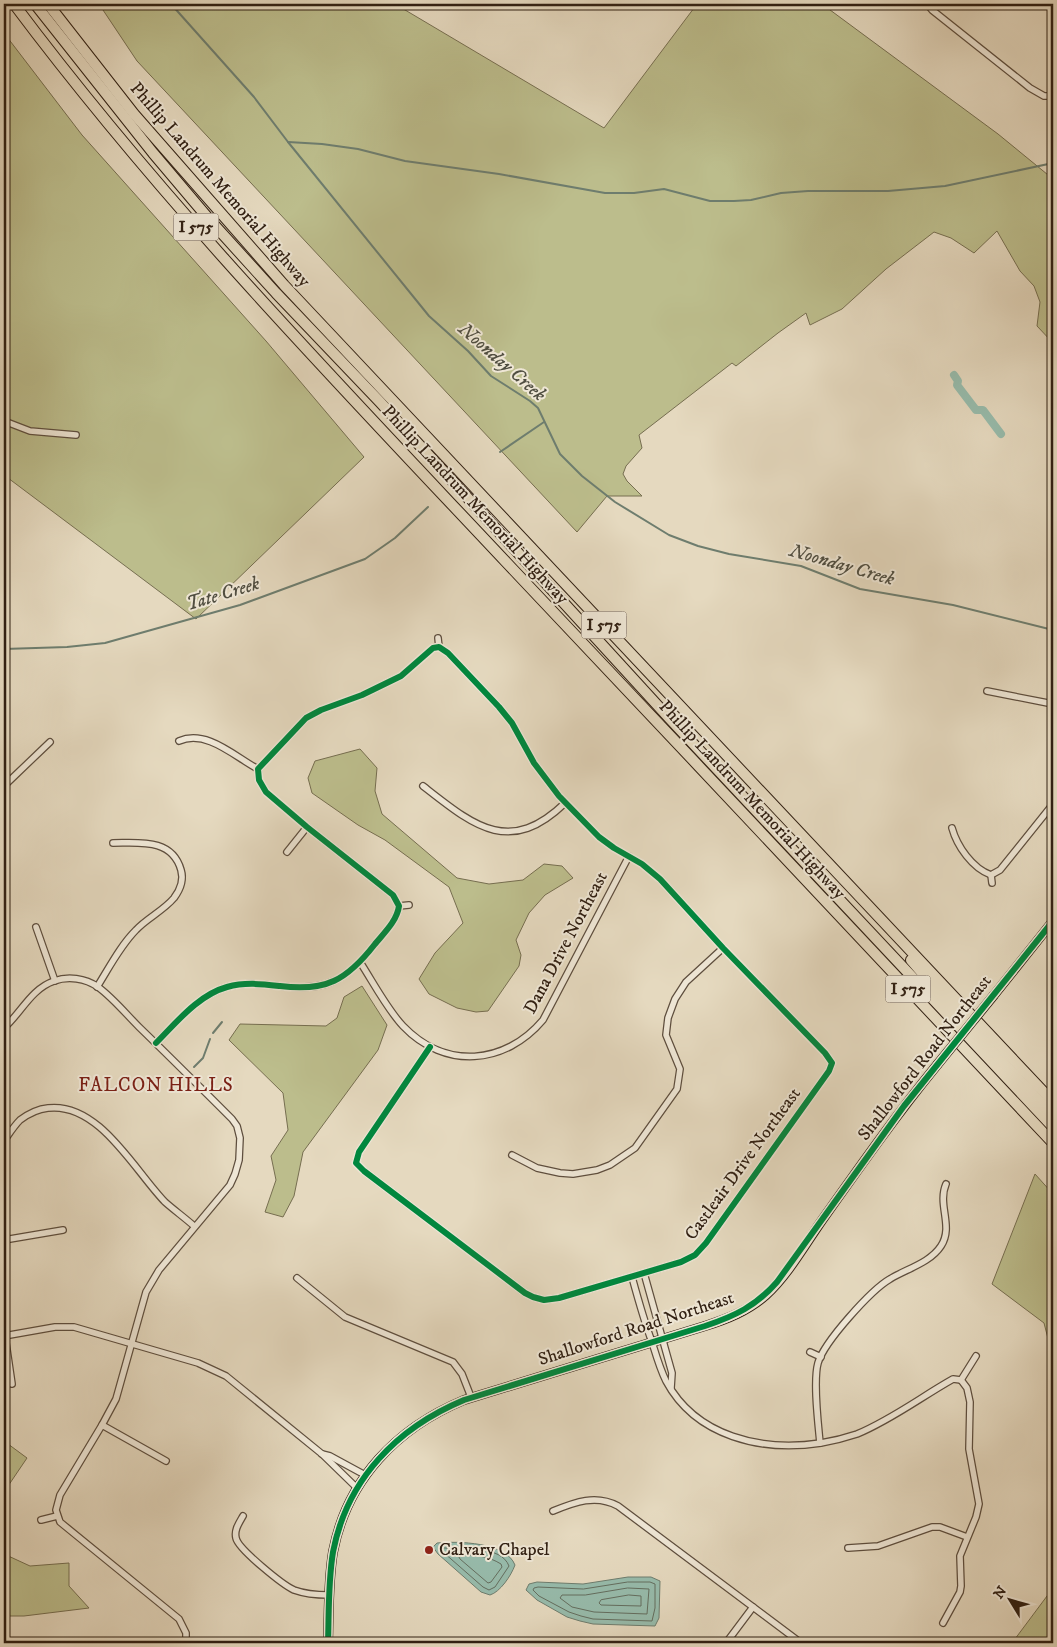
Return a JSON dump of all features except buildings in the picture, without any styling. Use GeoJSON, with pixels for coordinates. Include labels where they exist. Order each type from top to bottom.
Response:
{"type":"FeatureCollection","features":[{"type":"Feature","properties":{"kind":"highway","name":"Phillip Landrum Memorial Highway"},"geometry":{"type":"LineString","coordinates":[[14,4],[119,137],[237,273],[1053,1143]]}},
{"type":"Feature","properties":{"kind":"highway"},"geometry":{"type":"LineString","coordinates":[[35,4],[152,153],[264,279],[380,402],[676,726],[1053,1127]]}},
{"type":"Feature","properties":{"kind":"highway","name":"Phillip Landrum Memorial Highway"},"geometry":{"type":"LineString","coordinates":[[48,4],[134,114],[272,272],[1053,1102]]}},
{"type":"Feature","properties":{"kind":"highway"},"geometry":{"type":"LineString","coordinates":[[821,855],[948,1003],[1053,1116]]}},
{"type":"Feature","properties":{"kind":"street"},"geometry":{"type":"LineString","coordinates":[[927,4],[1030,88],[1044,96],[1053,96]]}},
{"type":"Feature","properties":{"kind":"street"},"geometry":{"type":"LineString","coordinates":[[4,421],[30,431],[76,435]]}},
{"type":"Feature","properties":{"kind":"street"},"geometry":{"type":"LineString","coordinates":[[438,638],[439,647]]}},
{"type":"Feature","properties":{"kind":"street"},"geometry":{"type":"LineString","coordinates":[[156,1043],[193,1006],[209,995],[225,988],[253,984],[297,988],[322,985],[344,976],[360,962],[395,919],[399,906],[393,895],[307,827],[263,788],[259,780],[258,769],[278,750],[306,718],[321,710],[389,683],[401,676],[428,651],[439,647],[448,653],[508,717],[534,764],[565,803],[599,837],[642,864],[660,879],[723,948],[825,1053],[832,1063],[839,1063]]}},
{"type":"Feature","properties":{"kind":"street"},"geometry":{"type":"LineString","coordinates":[[987,692],[1053,704]]}},
{"type":"Feature","properties":{"kind":"street"},"geometry":{"type":"LineString","coordinates":[[179,742],[186,739],[203,739],[220,746],[258,769]]}},
{"type":"Feature","properties":{"kind":"street"},"geometry":{"type":"LineString","coordinates":[[4,786],[50,742]]}},
{"type":"Feature","properties":{"kind":"street"},"geometry":{"type":"LineString","coordinates":[[423,786],[465,818],[476,824],[499,831],[510,832],[527,828],[548,817],[565,803]]}},
{"type":"Feature","properties":{"kind":"street"},"geometry":{"type":"LineString","coordinates":[[991,876],[1000,870],[1053,804]]}},
{"type":"Feature","properties":{"kind":"street"},"geometry":{"type":"LineString","coordinates":[[287,852],[307,827]]}},
{"type":"Feature","properties":{"kind":"street"},"geometry":{"type":"LineString","coordinates":[[952,828],[959,846],[979,869],[991,876]]}},
{"type":"Feature","properties":{"kind":"street"},"geometry":{"type":"LineString","coordinates":[[97,987],[135,931],[174,898],[182,884],[182,871],[178,862],[167,850],[154,844],[113,843]]}},
{"type":"Feature","properties":{"kind":"street","name":"Dana Drive Northeast"},"geometry":{"type":"LineString","coordinates":[[360,962],[401,1024],[413,1036],[430,1047],[460,1056],[484,1056],[503,1051],[534,1031],[543,1020],[629,856]]}},
{"type":"Feature","properties":{"kind":"street"},"geometry":{"type":"LineString","coordinates":[[991,876],[992,883]]}},
{"type":"Feature","properties":{"kind":"street"},"geometry":{"type":"LineString","coordinates":[[399,906],[409,905]]}},
{"type":"Feature","properties":{"kind":"street","name":"Shallowford Road Northeast"},"geometry":{"type":"LineString","coordinates":[[328,1643],[331,1568],[337,1536],[342,1520],[357,1488],[365,1475],[386,1450],[420,1422],[447,1407],[471,1397],[727,1318],[754,1305],[786,1272],[894,1119],[1053,921]]}},
{"type":"Feature","properties":{"kind":"street"},"geometry":{"type":"LineString","coordinates":[[36,927],[55,981]]}},
{"type":"Feature","properties":{"kind":"street"},"geometry":{"type":"LineString","coordinates":[[512,1155],[537,1168],[573,1174],[597,1170],[610,1165],[635,1148],[678,1089],[680,1069],[669,1043],[666,1027],[675,999],[686,982],[723,948]]}},
{"type":"Feature","properties":{"kind":"street"},"geometry":{"type":"LineString","coordinates":[[4,1028],[40,989],[55,981],[76,978],[97,987],[232,1119],[240,1138],[239,1160],[230,1185],[194,1226],[153,1279],[146,1292],[117,1394],[102,1425],[65,1486],[56,1510],[60,1522],[179,1619],[186,1633],[186,1643]]}},
{"type":"Feature","properties":{"kind":"street","name":"Castleair Drive Northeast"},"geometry":{"type":"LineString","coordinates":[[430,1047],[353,1163],[532,1297],[551,1300],[688,1259],[700,1250],[829,1071],[832,1063]]}},
{"type":"Feature","properties":{"kind":"street"},"geometry":{"type":"LineString","coordinates":[[4,1141],[21,1120],[41,1109],[62,1108],[76,1112],[93,1122],[112,1139],[165,1202],[194,1226]]}},
{"type":"Feature","properties":{"kind":"street"},"geometry":{"type":"LineString","coordinates":[[820,1443],[817,1372],[821,1357],[827,1346],[871,1293],[888,1280],[929,1258],[937,1251],[946,1236],[947,1226],[942,1197],[946,1184]]}},
{"type":"Feature","properties":{"kind":"street"},"geometry":{"type":"LineString","coordinates":[[4,1240],[63,1230]]}},
{"type":"Feature","properties":{"kind":"street"},"geometry":{"type":"LineString","coordinates":[[644,1273],[672,1373],[671,1388]]}},
{"type":"Feature","properties":{"kind":"street"},"geometry":{"type":"LineString","coordinates":[[632,1277],[666,1381],[683,1406],[696,1417],[709,1426],[737,1438],[754,1443],[777,1446],[820,1443],[844,1438],[865,1430],[953,1380],[960,1380],[967,1388],[970,1402],[969,1449],[978,1504],[976,1517],[959,1562],[962,1586],[957,1600],[943,1624]]}},
{"type":"Feature","properties":{"kind":"street"},"geometry":{"type":"LineString","coordinates":[[297,1278],[350,1319],[453,1362],[462,1374],[471,1397]]}},
{"type":"Feature","properties":{"kind":"street"},"geometry":{"type":"LineString","coordinates":[[12,1384],[4,1336],[55,1327],[74,1327],[132,1343],[198,1363],[220,1373],[322,1454],[357,1488]]}},
{"type":"Feature","properties":{"kind":"street"},"geometry":{"type":"LineString","coordinates":[[810,1352],[821,1357]]}},
{"type":"Feature","properties":{"kind":"street"},"geometry":{"type":"LineString","coordinates":[[960,1380],[976,1356]]}},
{"type":"Feature","properties":{"kind":"street"},"geometry":{"type":"LineString","coordinates":[[102,1425],[166,1462]]}},
{"type":"Feature","properties":{"kind":"street"},"geometry":{"type":"LineString","coordinates":[[322,1454],[330,1456],[365,1475]]}},
{"type":"Feature","properties":{"kind":"street"},"geometry":{"type":"LineString","coordinates":[[553,1511],[584,1500],[612,1503],[627,1511],[802,1643]]}},
{"type":"Feature","properties":{"kind":"street"},"geometry":{"type":"LineString","coordinates":[[41,1520],[57,1516]]}},
{"type":"Feature","properties":{"kind":"street"},"geometry":{"type":"LineString","coordinates":[[243,1516],[235,1532],[236,1540],[245,1552],[292,1589],[329,1595]]}},
{"type":"Feature","properties":{"kind":"street"},"geometry":{"type":"LineString","coordinates":[[848,1548],[878,1546],[932,1527],[967,1537]]}},
{"type":"Feature","properties":{"kind":"street"},"geometry":{"type":"LineString","coordinates":[[726,1643],[753,1606]]}},
{"type":"Feature","properties":{"kind":"shaded area"},"geometry":{"type":"Polygon","coordinates":[[[99,4],[395,4],[604,128],[697,4],[822,4],[998,134],[1053,179],[1053,343],[1037,326],[1040,302],[1034,286],[1020,271],[997,231],[974,253],[951,238],[934,232],[886,269],[842,309],[810,325],[806,313],[736,366],[732,363],[639,435],[642,448],[626,466],[623,474],[627,481],[642,496],[607,496],[577,532],[137,61],[99,4]]]}},
{"type":"Feature","properties":{"kind":"shaded area"},"geometry":{"type":"Polygon","coordinates":[[[4,33],[82,135],[266,341],[364,457],[196,619],[4,475],[4,33]]]}},
{"type":"Feature","properties":{"kind":"shaded area"},"geometry":{"type":"Polygon","coordinates":[[[360,749],[377,768],[375,791],[382,814],[457,878],[489,884],[523,880],[544,864],[562,866],[573,878],[545,895],[529,913],[516,940],[521,955],[519,966],[488,1011],[476,1012],[457,1008],[429,994],[419,979],[435,953],[463,923],[449,887],[385,840],[358,825],[312,793],[308,778],[315,761],[360,749]]]}},
{"type":"Feature","properties":{"kind":"shaded area"},"geometry":{"type":"Polygon","coordinates":[[[362,986],[387,1025],[378,1050],[303,1152],[294,1196],[283,1217],[265,1212],[276,1180],[271,1156],[288,1130],[283,1093],[229,1040],[240,1024],[326,1026],[337,1018],[344,997],[362,986]]]}},
{"type":"Feature","properties":{"kind":"shaded area"},"geometry":{"type":"Polygon","coordinates":[[[1035,1174],[1053,1194],[1053,1358],[1044,1323],[992,1284],[1035,1174]]]}},
{"type":"Feature","properties":{"kind":"shaded area"},"geometry":{"type":"Polygon","coordinates":[[[4,1441],[27,1458],[4,1492],[4,1441]]]}},
{"type":"Feature","properties":{"kind":"shaded area"},"geometry":{"type":"Polygon","coordinates":[[[4,1554],[30,1566],[69,1563],[69,1586],[89,1608],[24,1616],[4,1616],[4,1554]]]}},
{"type":"Feature","properties":{"kind":"shaded area"},"geometry":{"type":"Polygon","coordinates":[[[1053,1588],[1053,1643],[1012,1643],[1053,1588]]]}},
{"type":"Feature","properties":{"kind":"water"},"geometry":{"type":"Polygon","coordinates":[[[457,1542],[492,1547],[510,1557],[515,1565],[505,1583],[498,1591],[490,1595],[481,1592],[438,1554],[433,1547],[437,1543],[457,1542]]]}},
{"type":"Feature","properties":{"kind":"water"},"geometry":{"type":"Polygon","coordinates":[[[628,1577],[651,1577],[660,1581],[659,1618],[655,1626],[593,1624],[580,1621],[567,1617],[537,1600],[526,1590],[529,1584],[537,1582],[583,1584],[628,1577]]]}},
{"type":"Feature","properties":{"kind":"waterway","name":"Noonday Creek"},"geometry":{"type":"LineString","coordinates":[[171,4],[254,97],[288,142],[429,316],[468,351],[491,376],[538,408],[560,454],[582,476],[615,502],[669,535],[698,546],[729,554],[801,566],[860,589],[953,605],[1053,630]]}},
{"type":"Feature","properties":{"kind":"waterway"},"geometry":{"type":"LineString","coordinates":[[288,142],[358,149],[405,161],[499,174],[605,193],[634,193],[664,189],[710,201],[751,200],[781,193],[808,191],[888,191],[945,186],[1053,163]]}},
{"type":"Feature","properties":{"kind":"waterway"},"geometry":{"type":"LineString","coordinates":[[954,375],[958,381],[957,385],[976,410],[983,410],[1001,434]]}},
{"type":"Feature","properties":{"kind":"waterway","name":"Tate Creek"},"geometry":{"type":"LineString","coordinates":[[500,452],[544,422]]}},
{"type":"Feature","properties":{"kind":"waterway","name":"Tate Creek"},"geometry":{"type":"LineString","coordinates":[[4,649],[67,647],[105,643],[240,605],[365,559],[395,538],[428,507]]}},
{"type":"Feature","properties":{"kind":"waterway"},"geometry":{"type":"LineString","coordinates":[[213,1033],[222,1022]]}},
{"type":"Feature","properties":{"kind":"waterway"},"geometry":{"type":"LineString","coordinates":[[194,1067],[203,1058],[210,1039]]}},
{"type":"Feature","properties":{"kind":"cycle path"},"geometry":{"type":"LineString","coordinates":[[156,1043],[197,1003],[206,996],[227,987],[240,984],[310,987],[334,981],[355,967],[390,926],[396,917],[399,906],[393,895],[266,792],[259,780],[258,769],[306,718],[321,710],[362,695],[401,676],[433,648],[439,647],[448,653],[512,723],[534,763],[559,796],[599,837],[642,864],[660,879],[723,948],[825,1053],[832,1063],[829,1071],[706,1243],[695,1255],[681,1262],[559,1298],[544,1300],[525,1293],[356,1163],[359,1152],[430,1047]]}},
{"type":"Feature","properties":{"kind":"cycle path"},"geometry":{"type":"LineString","coordinates":[[328,1643],[331,1563],[340,1526],[350,1501],[363,1479],[397,1441],[417,1425],[464,1400],[705,1326],[735,1314],[761,1298],[777,1282],[904,1106],[1053,921]]}},
{"type":"Feature","properties":{"kind":"place","name":"Calvary Chapel"},"geometry":{"type":"Point","coordinates":[429,1550]}},
{"type":"Feature","properties":{"kind":"district","name":"FALCON HILLS"},"geometry":{"type":"Point","coordinates":[156,1085]}}]}
